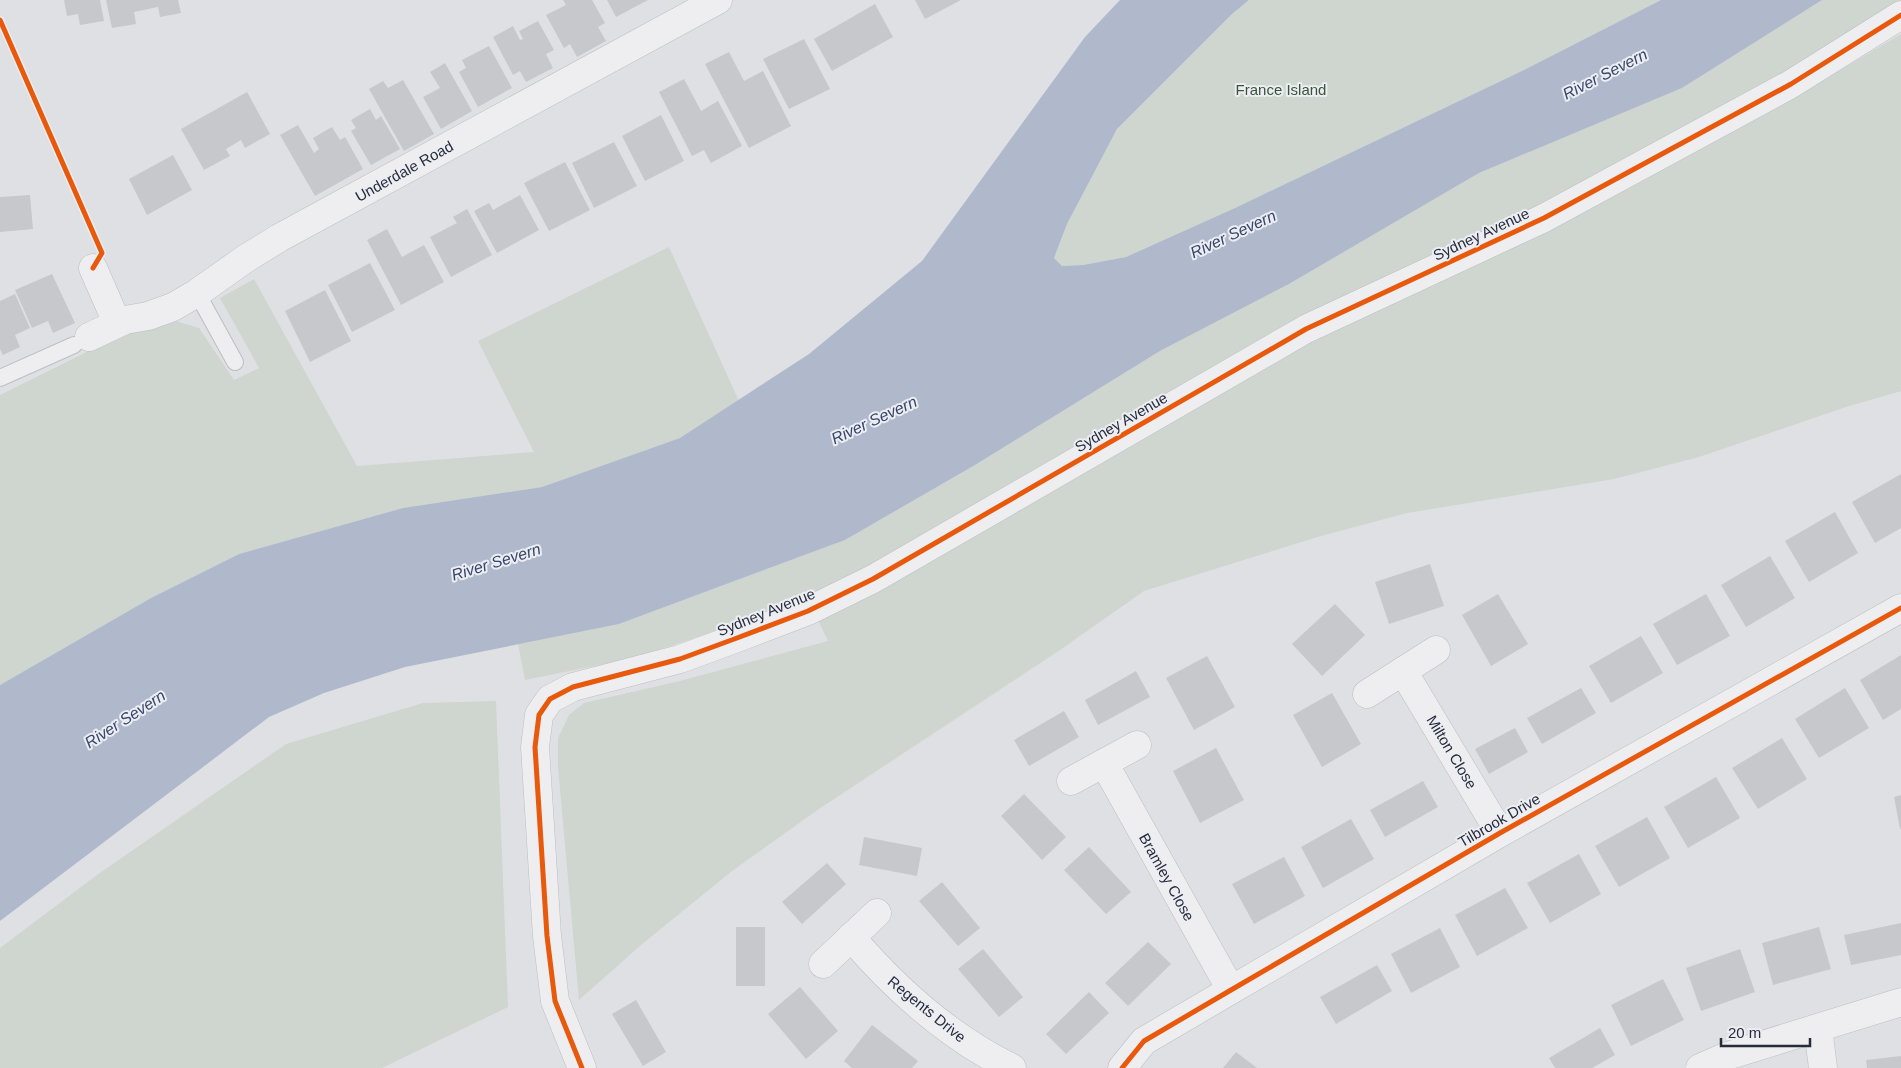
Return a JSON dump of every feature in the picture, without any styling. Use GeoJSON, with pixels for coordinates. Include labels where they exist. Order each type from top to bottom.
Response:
{"type":"FeatureCollection","features":[{"type":"Feature","properties":{"kind":"street","name":"Underdale Road"},"geometry":{"type":"LineString","coordinates":[[81,341],[117,323],[132,318],[148,316],[173,306],[197,293],[279,238],[718,0]]}},
{"type":"Feature","properties":{"kind":"street","name":"Sydney Avenue"},"geometry":{"type":"LineString","coordinates":[[582,1068],[556,1001],[547,936],[535,747],[540,715],[550,699],[573,687],[680,659],[737,638],[808,611],[873,579],[1306,329],[1544,218],[1791,84],[1901,15]]}},
{"type":"Feature","properties":{"kind":"street"},"geometry":{"type":"LineString","coordinates":[[93,268],[117,323]]}},
{"type":"Feature","properties":{"kind":"street","name":"Tilbrook Drive"},"geometry":{"type":"LineString","coordinates":[[1122,1068],[1144,1041],[1500,833],[1901,608]]}},
{"type":"Feature","properties":{"kind":"street"},"geometry":{"type":"LineString","coordinates":[[1367,694],[1436,650]]}},
{"type":"Feature","properties":{"kind":"street","name":"Milton Close"},"geometry":{"type":"LineString","coordinates":[[1403,671],[1500,833]]}},
{"type":"Feature","properties":{"kind":"street"},"geometry":{"type":"LineString","coordinates":[[1071,781],[1137,745]]}},
{"type":"Feature","properties":{"kind":"street","name":"Bramley Close"},"geometry":{"type":"LineString","coordinates":[[1104,764],[1231,990]]}},
{"type":"Feature","properties":{"kind":"street"},"geometry":{"type":"LineString","coordinates":[[823,964],[877,913]]}},
{"type":"Feature","properties":{"kind":"street","name":"Regents Drive"},"geometry":{"type":"LineString","coordinates":[[851,938],[877,967],[945,1028],[988,1056],[1012,1068]]}},
{"type":"Feature","properties":{"kind":"street"},"geometry":{"type":"LineString","coordinates":[[1700,1068],[1727,1056],[1901,1002]]}},
{"type":"Feature","properties":{"kind":"street"},"geometry":{"type":"LineString","coordinates":[[1818,1028],[1824,1068]]}},
{"type":"Feature","properties":{"kind":"lane"},"geometry":{"type":"LineString","coordinates":[[197,293],[235,362]]}},
{"type":"Feature","properties":{"kind":"lane"},"geometry":{"type":"LineString","coordinates":[[0,378],[81,341]]}},
{"type":"Feature","properties":{"kind":"green space","name":"France Island"},"geometry":{"type":"Polygon","coordinates":[[[1249,0],[1661,0],[1524,70],[1235,208],[1126,257],[1083,265],[1062,266],[1054,258],[1067,224],[1117,129],[1232,14],[1249,0]]]}},
{"type":"Feature","properties":{"kind":"green space"},"geometry":{"type":"Polygon","coordinates":[[[1822,0],[1901,0],[1784,73],[845,579],[730,627],[629,659],[525,680],[518,644],[619,624],[845,540],[975,465],[1160,351],[1289,284],[1479,173],[1682,88],[1822,0]]]}},
{"type":"Feature","properties":{"kind":"green space"},"geometry":{"type":"Polygon","coordinates":[[[1901,34],[1901,391],[1846,407],[1699,457],[1614,479],[1407,513],[1321,536],[1144,591],[1060,650],[819,809],[732,871],[641,945],[579,1000],[558,767],[558,738],[569,715],[584,703],[680,681],[828,641],[817,618],[1309,333],[1543,227],[1790,100],[1901,34]]]}},
{"type":"Feature","properties":{"kind":"green space"},"geometry":{"type":"Polygon","coordinates":[[[669,247],[739,401],[680,438],[542,487],[403,508],[239,554],[151,598],[0,685],[0,395],[125,333],[166,318],[199,328],[234,380],[259,368],[220,298],[254,279],[357,466],[534,452],[478,341],[669,247]]]}},
{"type":"Feature","properties":{"kind":"green space"},"geometry":{"type":"Polygon","coordinates":[[[496,701],[508,1007],[382,1068],[0,1068],[0,948],[97,875],[286,744],[423,703],[496,701]]]}},
{"type":"Feature","properties":{"kind":"water","name":"River Severn"},"geometry":{"type":"Polygon","coordinates":[[[1120,0],[1249,0],[1232,14],[1117,129],[1067,224],[1054,258],[1062,266],[1083,265],[1126,257],[1235,208],[1524,70],[1661,0],[1822,0],[1682,88],[1479,173],[1289,284],[1160,351],[975,465],[845,540],[619,624],[405,667],[324,693],[269,717],[0,921],[0,685],[151,598],[239,554],[403,508],[542,487],[680,438],[809,354],[922,261],[1085,37],[1120,0]]]}},
{"type":"Feature","properties":{"kind":"building"},"geometry":{"type":"Polygon","coordinates":[[[64,0],[100,0],[104,21],[80,25],[78,14],[67,16],[64,0]]]}},
{"type":"Feature","properties":{"kind":"building"},"geometry":{"type":"Polygon","coordinates":[[[106,0],[178,0],[181,13],[160,17],[158,7],[134,12],[136,24],[112,28],[106,0]]]}},
{"type":"Feature","properties":{"kind":"building"},"geometry":{"type":"Polygon","coordinates":[[[563,0],[592,0],[605,23],[598,27],[606,41],[577,57],[570,44],[564,48],[546,15],[566,5],[563,0]]]}},
{"type":"Feature","properties":{"kind":"building"},"geometry":{"type":"Polygon","coordinates":[[[607,0],[648,0],[616,17],[607,0]]]}},
{"type":"Feature","properties":{"kind":"building"},"geometry":{"type":"Polygon","coordinates":[[[915,0],[961,0],[925,19],[915,0]]]}},
{"type":"Feature","properties":{"kind":"building"},"geometry":{"type":"Polygon","coordinates":[[[875,4],[893,37],[832,71],[814,39],[875,4]]]}},
{"type":"Feature","properties":{"kind":"building"},"geometry":{"type":"Polygon","coordinates":[[[538,21],[554,50],[546,54],[553,68],[526,82],[520,71],[513,75],[493,37],[513,26],[520,40],[523,39],[519,31],[538,21]]]}},
{"type":"Feature","properties":{"kind":"building"},"geometry":{"type":"Polygon","coordinates":[[[804,39],[830,89],[789,109],[763,59],[804,39]]]}},
{"type":"Feature","properties":{"kind":"building"},"geometry":{"type":"Polygon","coordinates":[[[489,46],[512,88],[478,107],[459,72],[466,68],[462,60],[489,46]]]}},
{"type":"Feature","properties":{"kind":"building"},"geometry":{"type":"Polygon","coordinates":[[[729,52],[744,81],[763,71],[791,126],[749,148],[705,64],[729,52]]]}},
{"type":"Feature","properties":{"kind":"building"},"geometry":{"type":"Polygon","coordinates":[[[445,63],[472,111],[441,129],[423,97],[440,88],[430,72],[445,63]]]}},
{"type":"Feature","properties":{"kind":"building"},"geometry":{"type":"Polygon","coordinates":[[[684,79],[701,111],[718,101],[742,146],[711,163],[704,150],[692,156],[659,92],[684,79]]]}},
{"type":"Feature","properties":{"kind":"building"},"geometry":{"type":"Polygon","coordinates":[[[403,80],[434,134],[404,151],[369,89],[383,81],[388,88],[403,80]]]}},
{"type":"Feature","properties":{"kind":"building"},"geometry":{"type":"Polygon","coordinates":[[[247,92],[270,134],[245,148],[241,140],[226,149],[230,156],[204,170],[181,129],[247,92]]]}},
{"type":"Feature","properties":{"kind":"building"},"geometry":{"type":"Polygon","coordinates":[[[370,109],[376,120],[381,116],[400,149],[371,165],[351,131],[356,128],[351,120],[370,109]]]}},
{"type":"Feature","properties":{"kind":"building"},"geometry":{"type":"Polygon","coordinates":[[[661,115],[684,161],[645,181],[622,136],[661,115]]]}},
{"type":"Feature","properties":{"kind":"building"},"geometry":{"type":"Polygon","coordinates":[[[298,125],[314,153],[319,149],[313,138],[332,127],[340,140],[345,137],[363,169],[315,196],[280,135],[298,125]]]}},
{"type":"Feature","properties":{"kind":"building"},"geometry":{"type":"Polygon","coordinates":[[[614,142],[637,186],[594,208],[572,163],[614,142]]]}},
{"type":"Feature","properties":{"kind":"building"},"geometry":{"type":"Polygon","coordinates":[[[173,155],[192,190],[147,215],[129,179],[173,155]]]}},
{"type":"Feature","properties":{"kind":"building"},"geometry":{"type":"Polygon","coordinates":[[[565,162],[590,210],[549,231],[524,183],[565,162]]]}},
{"type":"Feature","properties":{"kind":"building"},"geometry":{"type":"Polygon","coordinates":[[[30,195],[33,229],[0,232],[0,197],[30,195]]]}},
{"type":"Feature","properties":{"kind":"building"},"geometry":{"type":"Polygon","coordinates":[[[520,195],[539,230],[497,253],[474,211],[489,203],[493,210],[520,195]]]}},
{"type":"Feature","properties":{"kind":"building"},"geometry":{"type":"Polygon","coordinates":[[[467,209],[492,255],[451,277],[430,237],[457,223],[453,217],[467,209]]]}},
{"type":"Feature","properties":{"kind":"building"},"geometry":{"type":"Polygon","coordinates":[[[387,229],[402,257],[424,245],[444,282],[401,305],[367,240],[387,229]]]}},
{"type":"Feature","properties":{"kind":"building"},"geometry":{"type":"Polygon","coordinates":[[[370,263],[395,310],[352,332],[328,285],[370,263]]]}},
{"type":"Feature","properties":{"kind":"building"},"geometry":{"type":"Polygon","coordinates":[[[52,274],[75,323],[53,333],[48,321],[32,328],[15,290],[52,274]]]}},
{"type":"Feature","properties":{"kind":"building"},"geometry":{"type":"Polygon","coordinates":[[[325,290],[351,341],[310,362],[285,311],[325,290]]]}},
{"type":"Feature","properties":{"kind":"building"},"geometry":{"type":"Polygon","coordinates":[[[15,294],[30,328],[15,335],[20,347],[3,355],[0,349],[0,301],[15,294]]]}},
{"type":"Feature","properties":{"kind":"building"},"geometry":{"type":"Polygon","coordinates":[[[1901,474],[1901,528],[1875,543],[1852,502],[1901,474]]]}},
{"type":"Feature","properties":{"kind":"building"},"geometry":{"type":"Polygon","coordinates":[[[1835,512],[1858,553],[1809,582],[1785,541],[1835,512]]]}},
{"type":"Feature","properties":{"kind":"building"},"geometry":{"type":"Polygon","coordinates":[[[1770,556],[1795,598],[1746,627],[1721,585],[1770,556]]]}},
{"type":"Feature","properties":{"kind":"building"},"geometry":{"type":"Polygon","coordinates":[[[1430,564],[1444,606],[1389,624],[1375,582],[1430,564]]]}},
{"type":"Feature","properties":{"kind":"building"},"geometry":{"type":"Polygon","coordinates":[[[1498,594],[1528,644],[1491,666],[1462,615],[1498,594]]]}},
{"type":"Feature","properties":{"kind":"building"},"geometry":{"type":"Polygon","coordinates":[[[1706,594],[1730,636],[1677,665],[1653,624],[1706,594]]]}},
{"type":"Feature","properties":{"kind":"building"},"geometry":{"type":"Polygon","coordinates":[[[1335,604],[1365,635],[1322,676],[1292,644],[1335,604]]]}},
{"type":"Feature","properties":{"kind":"building"},"geometry":{"type":"Polygon","coordinates":[[[1641,636],[1663,673],[1611,703],[1589,666],[1641,636]]]}},
{"type":"Feature","properties":{"kind":"building"},"geometry":{"type":"Polygon","coordinates":[[[1901,655],[1901,709],[1883,720],[1860,680],[1901,655]]]}},
{"type":"Feature","properties":{"kind":"building"},"geometry":{"type":"Polygon","coordinates":[[[1207,656],[1235,707],[1194,730],[1166,678],[1207,656]]]}},
{"type":"Feature","properties":{"kind":"building"},"geometry":{"type":"Polygon","coordinates":[[[1136,671],[1150,697],[1098,725],[1085,700],[1136,671]]]}},
{"type":"Feature","properties":{"kind":"building"},"geometry":{"type":"Polygon","coordinates":[[[1581,688],[1596,713],[1542,744],[1527,718],[1581,688]]]}},
{"type":"Feature","properties":{"kind":"building"},"geometry":{"type":"Polygon","coordinates":[[[1845,688],[1869,728],[1819,758],[1795,719],[1845,688]]]}},
{"type":"Feature","properties":{"kind":"building"},"geometry":{"type":"Polygon","coordinates":[[[1332,693],[1361,744],[1322,767],[1293,715],[1332,693]]]}},
{"type":"Feature","properties":{"kind":"building"},"geometry":{"type":"Polygon","coordinates":[[[1064,711],[1079,737],[1029,766],[1014,740],[1064,711]]]}},
{"type":"Feature","properties":{"kind":"building"},"geometry":{"type":"Polygon","coordinates":[[[1515,728],[1528,752],[1489,774],[1475,749],[1515,728]]]}},
{"type":"Feature","properties":{"kind":"building"},"geometry":{"type":"Polygon","coordinates":[[[1782,738],[1807,779],[1758,809],[1732,768],[1782,738]]]}},
{"type":"Feature","properties":{"kind":"building"},"geometry":{"type":"Polygon","coordinates":[[[1216,748],[1244,800],[1200,823],[1173,771],[1216,748]]]}},
{"type":"Feature","properties":{"kind":"building"},"geometry":{"type":"Polygon","coordinates":[[[1716,777],[1740,818],[1688,848],[1664,807],[1716,777]]]}},
{"type":"Feature","properties":{"kind":"building"},"geometry":{"type":"Polygon","coordinates":[[[1423,781],[1438,807],[1385,837],[1370,810],[1423,781]]]}},
{"type":"Feature","properties":{"kind":"building"},"geometry":{"type":"Polygon","coordinates":[[[1024,794],[1066,837],[1042,860],[1001,816],[1024,794]]]}},
{"type":"Feature","properties":{"kind":"building"},"geometry":{"type":"Polygon","coordinates":[[[1901,795],[1901,829],[1900,829],[1894,797],[1901,795]]]}},
{"type":"Feature","properties":{"kind":"building"},"geometry":{"type":"Polygon","coordinates":[[[1647,817],[1670,858],[1619,887],[1595,846],[1647,817]]]}},
{"type":"Feature","properties":{"kind":"building"},"geometry":{"type":"Polygon","coordinates":[[[1351,819],[1374,859],[1323,888],[1301,847],[1351,819]]]}},
{"type":"Feature","properties":{"kind":"building"},"geometry":{"type":"Polygon","coordinates":[[[864,837],[922,848],[917,876],[859,865],[864,837]]]}},
{"type":"Feature","properties":{"kind":"building"},"geometry":{"type":"Polygon","coordinates":[[[1089,847],[1131,892],[1106,914],[1064,870],[1089,847]]]}},
{"type":"Feature","properties":{"kind":"building"},"geometry":{"type":"Polygon","coordinates":[[[1579,854],[1601,894],[1550,923],[1527,883],[1579,854]]]}},
{"type":"Feature","properties":{"kind":"building"},"geometry":{"type":"Polygon","coordinates":[[[1284,857],[1305,896],[1254,924],[1232,884],[1284,857]]]}},
{"type":"Feature","properties":{"kind":"building"},"geometry":{"type":"Polygon","coordinates":[[[827,863],[846,884],[802,924],[782,902],[827,863]]]}},
{"type":"Feature","properties":{"kind":"building"},"geometry":{"type":"Polygon","coordinates":[[[942,882],[980,928],[958,946],[919,901],[942,882]]]}},
{"type":"Feature","properties":{"kind":"building"},"geometry":{"type":"Polygon","coordinates":[[[1505,888],[1528,928],[1477,956],[1455,915],[1505,888]]]}},
{"type":"Feature","properties":{"kind":"building"},"geometry":{"type":"Polygon","coordinates":[[[1901,923],[1901,955],[1851,965],[1844,935],[1901,923]]]}},
{"type":"Feature","properties":{"kind":"building"},"geometry":{"type":"Polygon","coordinates":[[[736,927],[765,927],[765,986],[736,986],[736,927]]]}},
{"type":"Feature","properties":{"kind":"building"},"geometry":{"type":"Polygon","coordinates":[[[1819,927],[1831,969],[1773,985],[1762,943],[1819,927]]]}},
{"type":"Feature","properties":{"kind":"building"},"geometry":{"type":"Polygon","coordinates":[[[1440,928],[1460,967],[1411,993],[1391,954],[1440,928]]]}},
{"type":"Feature","properties":{"kind":"building"},"geometry":{"type":"Polygon","coordinates":[[[1148,942],[1171,964],[1128,1006],[1105,983],[1148,942]]]}},
{"type":"Feature","properties":{"kind":"building"},"geometry":{"type":"Polygon","coordinates":[[[983,949],[1023,997],[999,1017],[958,969],[983,949]]]}},
{"type":"Feature","properties":{"kind":"building"},"geometry":{"type":"Polygon","coordinates":[[[1740,949],[1755,992],[1701,1011],[1686,968],[1740,949]]]}},
{"type":"Feature","properties":{"kind":"building"},"geometry":{"type":"Polygon","coordinates":[[[1377,965],[1392,991],[1336,1024],[1320,997],[1377,965]]]}},
{"type":"Feature","properties":{"kind":"building"},"geometry":{"type":"Polygon","coordinates":[[[1663,979],[1684,1020],[1631,1046],[1611,1005],[1663,979]]]}},
{"type":"Feature","properties":{"kind":"building"},"geometry":{"type":"Polygon","coordinates":[[[800,987],[838,1031],[806,1059],[768,1014],[800,987]]]}},
{"type":"Feature","properties":{"kind":"building"},"geometry":{"type":"Polygon","coordinates":[[[1089,992],[1109,1013],[1066,1054],[1046,1034],[1089,992]]]}},
{"type":"Feature","properties":{"kind":"building"},"geometry":{"type":"Polygon","coordinates":[[[636,1000],[666,1052],[643,1066],[612,1014],[636,1000]]]}},
{"type":"Feature","properties":{"kind":"building"},"geometry":{"type":"Polygon","coordinates":[[[872,1025],[918,1061],[912,1068],[852,1068],[844,1061],[872,1025]]]}},
{"type":"Feature","properties":{"kind":"building"},"geometry":{"type":"Polygon","coordinates":[[[1600,1028],[1615,1055],[1592,1068],[1555,1068],[1549,1058],[1600,1028]]]}},
{"type":"Feature","properties":{"kind":"building"},"geometry":{"type":"Polygon","coordinates":[[[1236,1052],[1257,1068],[1223,1068],[1236,1052]]]}},
{"type":"Feature","properties":{"kind":"building"},"geometry":{"type":"Polygon","coordinates":[[[1901,1056],[1901,1068],[1867,1068],[1866,1060],[1901,1056]]]}},
{"type":"Feature","properties":{"kind":"cycle path"},"geometry":{"type":"LineString","coordinates":[[582,1068],[555,1001],[547,936],[535,747],[539,715],[550,699],[573,687],[680,659],[737,638],[808,611],[873,579],[1306,329],[1544,218],[1791,84],[1901,15]]}},
{"type":"Feature","properties":{"kind":"cycle path"},"geometry":{"type":"LineString","coordinates":[[0,20],[102,253],[93,268]]}},
{"type":"Feature","properties":{"kind":"cycle path"},"geometry":{"type":"LineString","coordinates":[[1122,1068],[1144,1041],[1500,833],[1901,608]]}}]}
